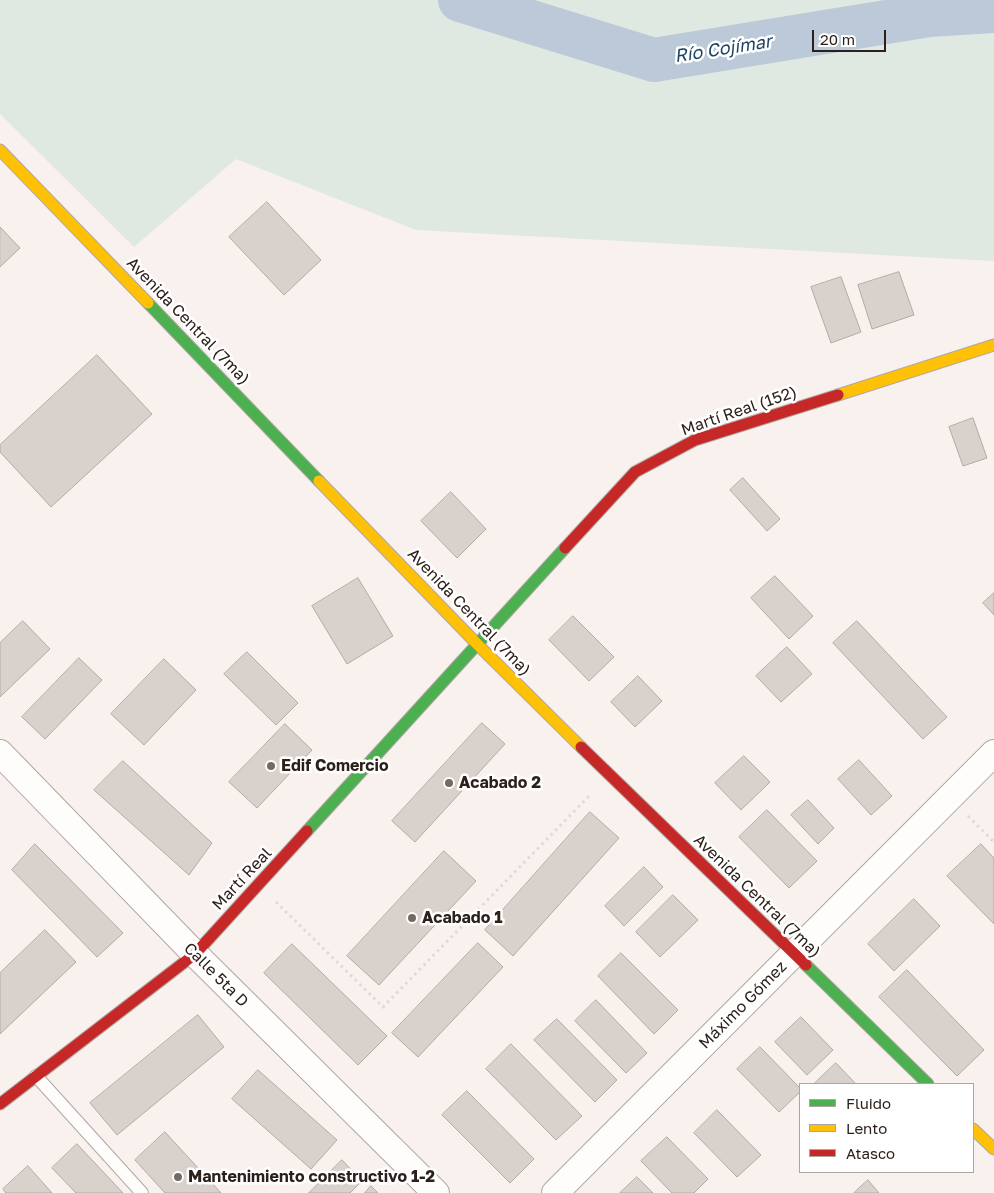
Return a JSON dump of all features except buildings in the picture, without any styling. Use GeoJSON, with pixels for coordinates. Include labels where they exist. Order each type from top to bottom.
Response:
{"type":"FeatureCollection","features":[{"type":"Feature","properties":{"kind":"main road","name":"Avenida Central (7ma)"},"geometry":{"type":"LineString","coordinates":[[0,150],[478,645],[609,775],[927,1083]]}},
{"type":"Feature","properties":{"kind":"main road","name":"Martí Real (152)"},"geometry":{"type":"LineString","coordinates":[[478,645],[635,472],[694,440],[994,345]]}},
{"type":"Feature","properties":{"kind":"main road","name":"Martí Real"},"geometry":{"type":"LineString","coordinates":[[0,1104],[195,954],[478,645]]}},
{"type":"Feature","properties":{"kind":"main road"},"geometry":{"type":"LineString","coordinates":[[974,1130],[994,1149]]}},
{"type":"Feature","properties":{"kind":"street","name":"Calle 5ta D"},"geometry":{"type":"LineString","coordinates":[[0,753],[195,954],[436,1193]]}},
{"type":"Feature","properties":{"kind":"street","name":"Máximo Gómez"},"geometry":{"type":"LineString","coordinates":[[555,1193],[994,753]]}},
{"type":"Feature","properties":{"kind":"lane"},"geometry":{"type":"LineString","coordinates":[[36,1076],[142,1193]]}},
{"type":"Feature","properties":{"kind":"path"},"geometry":{"type":"LineString","coordinates":[[259,885],[383,1007],[609,775]]}},
{"type":"Feature","properties":{"kind":"path"},"geometry":{"type":"LineString","coordinates":[[949,798],[994,842]]}},
{"type":"Feature","properties":{"kind":"shaded area"},"geometry":{"type":"Polygon","coordinates":[[[0,0],[994,0],[994,261],[416,230],[236,159],[134,247],[0,114],[0,0]]]}},
{"type":"Feature","properties":{"kind":"waterway","name":"Río Cojímar"},"geometry":{"type":"LineString","coordinates":[[460,0],[654,60],[929,15],[994,11]]}},
{"type":"Feature","properties":{"kind":"traffic: fast"},"geometry":{"type":"LineString","coordinates":[[148,303],[319,481]]}},
{"type":"Feature","properties":{"kind":"traffic: fast"},"geometry":{"type":"LineString","coordinates":[[307,831],[565,548]]}},
{"type":"Feature","properties":{"kind":"traffic: fast"},"geometry":{"type":"LineString","coordinates":[[806,965],[927,1083]]}},
{"type":"Feature","properties":{"kind":"traffic: slow"},"geometry":{"type":"LineString","coordinates":[[0,150],[148,303]]}},
{"type":"Feature","properties":{"kind":"traffic: slow"},"geometry":{"type":"LineString","coordinates":[[838,395],[994,345]]}},
{"type":"Feature","properties":{"kind":"traffic: slow"},"geometry":{"type":"LineString","coordinates":[[319,481],[478,645],[581,747]]}},
{"type":"Feature","properties":{"kind":"traffic: slow"},"geometry":{"type":"LineString","coordinates":[[974,1130],[994,1149]]}},
{"type":"Feature","properties":{"kind":"traffic: jam"},"geometry":{"type":"LineString","coordinates":[[565,548],[635,472],[695,440],[838,395]]}},
{"type":"Feature","properties":{"kind":"traffic: jam"},"geometry":{"type":"LineString","coordinates":[[581,747],[806,965]]}},
{"type":"Feature","properties":{"kind":"traffic: jam"},"geometry":{"type":"LineString","coordinates":[[0,1104],[195,954],[307,831]]}},
{"type":"Feature","properties":{"kind":"place","name":"Edif Comercio"},"geometry":{"type":"Point","coordinates":[271,766]}},
{"type":"Feature","properties":{"kind":"place","name":"Acabado 2"},"geometry":{"type":"Point","coordinates":[449,783]}},
{"type":"Feature","properties":{"kind":"place","name":"Acabado 1"},"geometry":{"type":"Point","coordinates":[412,918]}},
{"type":"Feature","properties":{"kind":"place","name":"Mantenimiento constructivo 1-2"},"geometry":{"type":"Point","coordinates":[178,1177]}}]}
